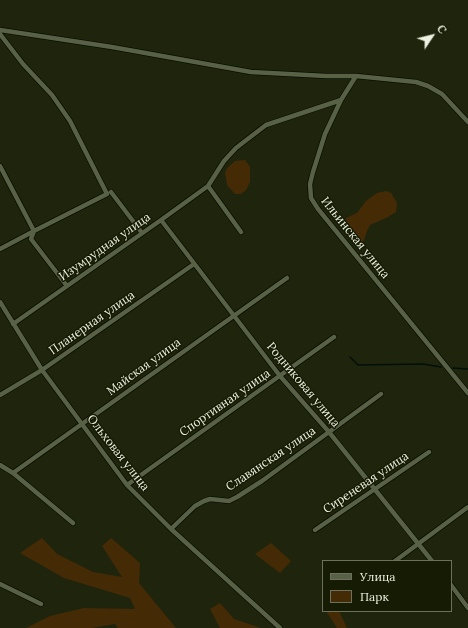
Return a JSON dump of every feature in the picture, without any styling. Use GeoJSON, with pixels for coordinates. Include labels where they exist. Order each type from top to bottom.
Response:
{"type":"FeatureCollection","features":[{"type":"Feature","properties":{"kind":"street"},"geometry":{"type":"LineString","coordinates":[[0,30],[112,47],[252,72],[356,76],[416,82],[428,86],[442,94],[468,122]]}},
{"type":"Feature","properties":{"kind":"street"},"geometry":{"type":"LineString","coordinates":[[0,34],[23,64],[52,95],[70,121],[109,193],[142,233]]}},
{"type":"Feature","properties":{"kind":"street","name":"Ильинская улица"},"geometry":{"type":"LineString","coordinates":[[356,76],[352,86],[341,100],[325,134],[310,184],[311,198],[318,209],[468,393]]}},
{"type":"Feature","properties":{"kind":"street"},"geometry":{"type":"LineString","coordinates":[[241,232],[208,186],[224,161],[236,148],[266,125],[341,100]]}},
{"type":"Feature","properties":{"kind":"street"},"geometry":{"type":"LineString","coordinates":[[0,166],[34,231],[31,239],[67,286]]}},
{"type":"Feature","properties":{"kind":"street","name":"Изумрудная улица"},"geometry":{"type":"LineString","coordinates":[[13,324],[208,186]]}},
{"type":"Feature","properties":{"kind":"street"},"geometry":{"type":"LineString","coordinates":[[0,249],[109,193]]}},
{"type":"Feature","properties":{"kind":"street","name":"Родниковая улица"},"geometry":{"type":"LineString","coordinates":[[161,220],[280,376],[329,432],[431,560]]}},
{"type":"Feature","properties":{"kind":"street","name":"Планерная улица"},"geometry":{"type":"LineString","coordinates":[[0,395],[42,370],[194,264]]}},
{"type":"Feature","properties":{"kind":"street","name":"Майская улица"},"geometry":{"type":"LineString","coordinates":[[14,473],[287,278]]}},
{"type":"Feature","properties":{"kind":"street","name":"Ольховая улица"},"geometry":{"type":"LineString","coordinates":[[0,302],[42,370],[127,485],[171,529],[280,628]]}},
{"type":"Feature","properties":{"kind":"street","name":"Спортивная улица"},"geometry":{"type":"LineString","coordinates":[[127,485],[334,337]]}},
{"type":"Feature","properties":{"kind":"street","name":"Славянская улица"},"geometry":{"type":"LineString","coordinates":[[171,529],[195,506],[204,501],[210,499],[229,501],[237,497],[381,394]]}},
{"type":"Feature","properties":{"kind":"street","name":"Сиреневая улица"},"geometry":{"type":"LineString","coordinates":[[315,530],[429,452]]}},
{"type":"Feature","properties":{"kind":"street"},"geometry":{"type":"LineString","coordinates":[[0,465],[14,473],[73,523]]}},
{"type":"Feature","properties":{"kind":"street"},"geometry":{"type":"LineString","coordinates":[[396,560],[468,507]]}},
{"type":"Feature","properties":{"kind":"street"},"geometry":{"type":"LineString","coordinates":[[0,584],[41,604]]}},
{"type":"Feature","properties":{"kind":"street"},"geometry":{"type":"LineString","coordinates":[[452,586],[468,608]]}},
{"type":"Feature","properties":{"kind":"green space"},"geometry":{"type":"Polygon","coordinates":[[[245,160],[250,167],[250,182],[246,190],[241,194],[235,194],[227,185],[225,173],[227,168],[235,161],[245,160]]]}},
{"type":"Feature","properties":{"kind":"green space"},"geometry":{"type":"Polygon","coordinates":[[[386,191],[391,193],[397,203],[396,212],[370,225],[363,243],[358,245],[346,232],[346,218],[357,213],[366,201],[377,193],[386,191]]]}},
{"type":"Feature","properties":{"kind":"green space"},"geometry":{"type":"Polygon","coordinates":[[[42,538],[57,554],[93,572],[122,577],[102,546],[111,538],[140,563],[139,583],[176,628],[118,628],[115,624],[92,628],[26,628],[50,616],[84,608],[135,609],[130,598],[64,578],[20,553],[42,538]]]}},
{"type":"Feature","properties":{"kind":"green space"},"geometry":{"type":"Polygon","coordinates":[[[271,543],[291,561],[280,573],[255,554],[271,543]]]}},
{"type":"Feature","properties":{"kind":"green space"},"geometry":{"type":"Polygon","coordinates":[[[220,603],[234,619],[261,628],[220,628],[210,609],[220,603]]]}},
{"type":"Feature","properties":{"kind":"green space"},"geometry":{"type":"Polygon","coordinates":[[[327,612],[339,612],[347,628],[337,628],[327,612]]]}},
{"type":"Feature","properties":{"kind":"waterway"},"geometry":{"type":"LineString","coordinates":[[350,357],[358,365],[423,364],[441,367]]}},
{"type":"Feature","properties":{"kind":"waterway"},"geometry":{"type":"LineString","coordinates":[[453,368],[468,369]]}}]}
